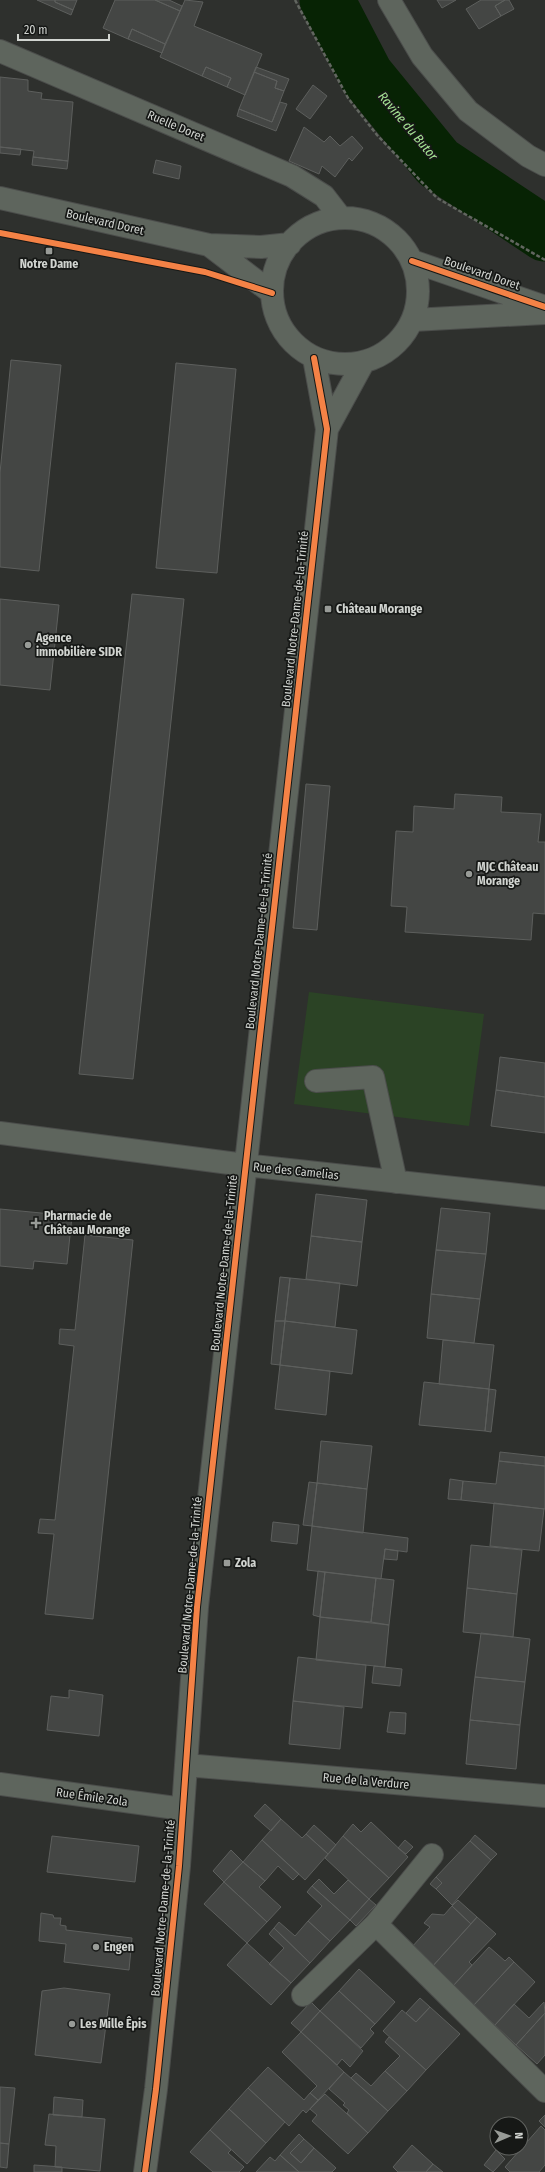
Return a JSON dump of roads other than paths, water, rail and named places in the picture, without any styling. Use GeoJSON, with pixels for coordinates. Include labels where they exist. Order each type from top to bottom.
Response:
{"type":"FeatureCollection","features":[{"type":"Feature","properties":{"kind":"street"},"geometry":{"type":"LineString","coordinates":[[389,0],[422,56],[468,111],[528,156],[545,165]]}},
{"type":"Feature","properties":{"kind":"street","name":"Ruelle Doret"},"geometry":{"type":"LineString","coordinates":[[0,51],[292,176],[324,196],[341,218]]}},
{"type":"Feature","properties":{"kind":"street","name":"Boulevard Doret"},"geometry":{"type":"LineString","coordinates":[[0,198],[209,245],[261,247],[290,244]]}},
{"type":"Feature","properties":{"kind":"street"},"geometry":{"type":"LineString","coordinates":[[341,218],[363,220],[383,228],[401,242],[412,261],[418,287],[418,300],[413,320],[401,339],[384,354],[363,363],[338,364],[314,358],[297,346],[284,331],[275,313],[272,293],[274,275],[280,258],[290,244],[304,230],[321,222],[341,218]]}},
{"type":"Feature","properties":{"kind":"street","name":"Boulevard Doret"},"geometry":{"type":"LineString","coordinates":[[209,245],[272,293]]}},
{"type":"Feature","properties":{"kind":"street","name":"Boulevard Doret"},"geometry":{"type":"LineString","coordinates":[[412,261],[545,307]]}},
{"type":"Feature","properties":{"kind":"street"},"geometry":{"type":"LineString","coordinates":[[413,320],[545,313]]}},
{"type":"Feature","properties":{"kind":"street","name":"Boulevard Notre-Dame-de-la-Trinité"},"geometry":{"type":"LineString","coordinates":[[145,2172],[170,1954],[183,1809],[197,1607],[327,429],[314,358]]}},
{"type":"Feature","properties":{"kind":"street","name":"Boulevard Notre-Dame-de-la-Trinité"},"geometry":{"type":"LineString","coordinates":[[327,429],[363,363]]}},
{"type":"Feature","properties":{"kind":"street"},"geometry":{"type":"LineString","coordinates":[[316,1081],[373,1077],[396,1182]]}},
{"type":"Feature","properties":{"kind":"street","name":"Rue des Camelias"},"geometry":{"type":"LineString","coordinates":[[0,1133],[246,1165],[545,1198]]}},
{"type":"Feature","properties":{"kind":"street","name":"Rue de la Verdure"},"geometry":{"type":"LineString","coordinates":[[186,1765],[545,1796]]}},
{"type":"Feature","properties":{"kind":"street","name":"Rue Émile Zola"},"geometry":{"type":"LineString","coordinates":[[0,1784],[183,1809]]}},
{"type":"Feature","properties":{"kind":"street"},"geometry":{"type":"LineString","coordinates":[[303,1995],[376,1924],[432,1855]]}},
{"type":"Feature","properties":{"kind":"street"},"geometry":{"type":"LineString","coordinates":[[376,1924],[545,2092]]}},
{"type":"Feature","properties":{"kind":"waterway","name":"Ravine du Butor"},"geometry":{"type":"LineString","coordinates":[[327,0],[366,75],[438,163],[545,234]]}},
{"type":"Feature","properties":{"kind":"place","name":"Notre Dame"},"geometry":{"type":"Point","coordinates":[49,251]}},
{"type":"Feature","properties":{"kind":"place","name":"Château Morange"},"geometry":{"type":"Point","coordinates":[328,609]}},
{"type":"Feature","properties":{"kind":"place","name":"Agence immobilière SIDR"},"geometry":{"type":"Point","coordinates":[28,645]}},
{"type":"Feature","properties":{"kind":"place","name":"MJC Château Morange"},"geometry":{"type":"Point","coordinates":[469,874]}},
{"type":"Feature","properties":{"kind":"place","name":"Pharmacie de Château Morange"},"geometry":{"type":"Point","coordinates":[36,1223]}},
{"type":"Feature","properties":{"kind":"place","name":"Zola"},"geometry":{"type":"Point","coordinates":[227,1563]}},
{"type":"Feature","properties":{"kind":"place","name":"Engen"},"geometry":{"type":"Point","coordinates":[96,1947]}},
{"type":"Feature","properties":{"kind":"place","name":"Les Mille Êpis"},"geometry":{"type":"Point","coordinates":[72,2024]}}]}
